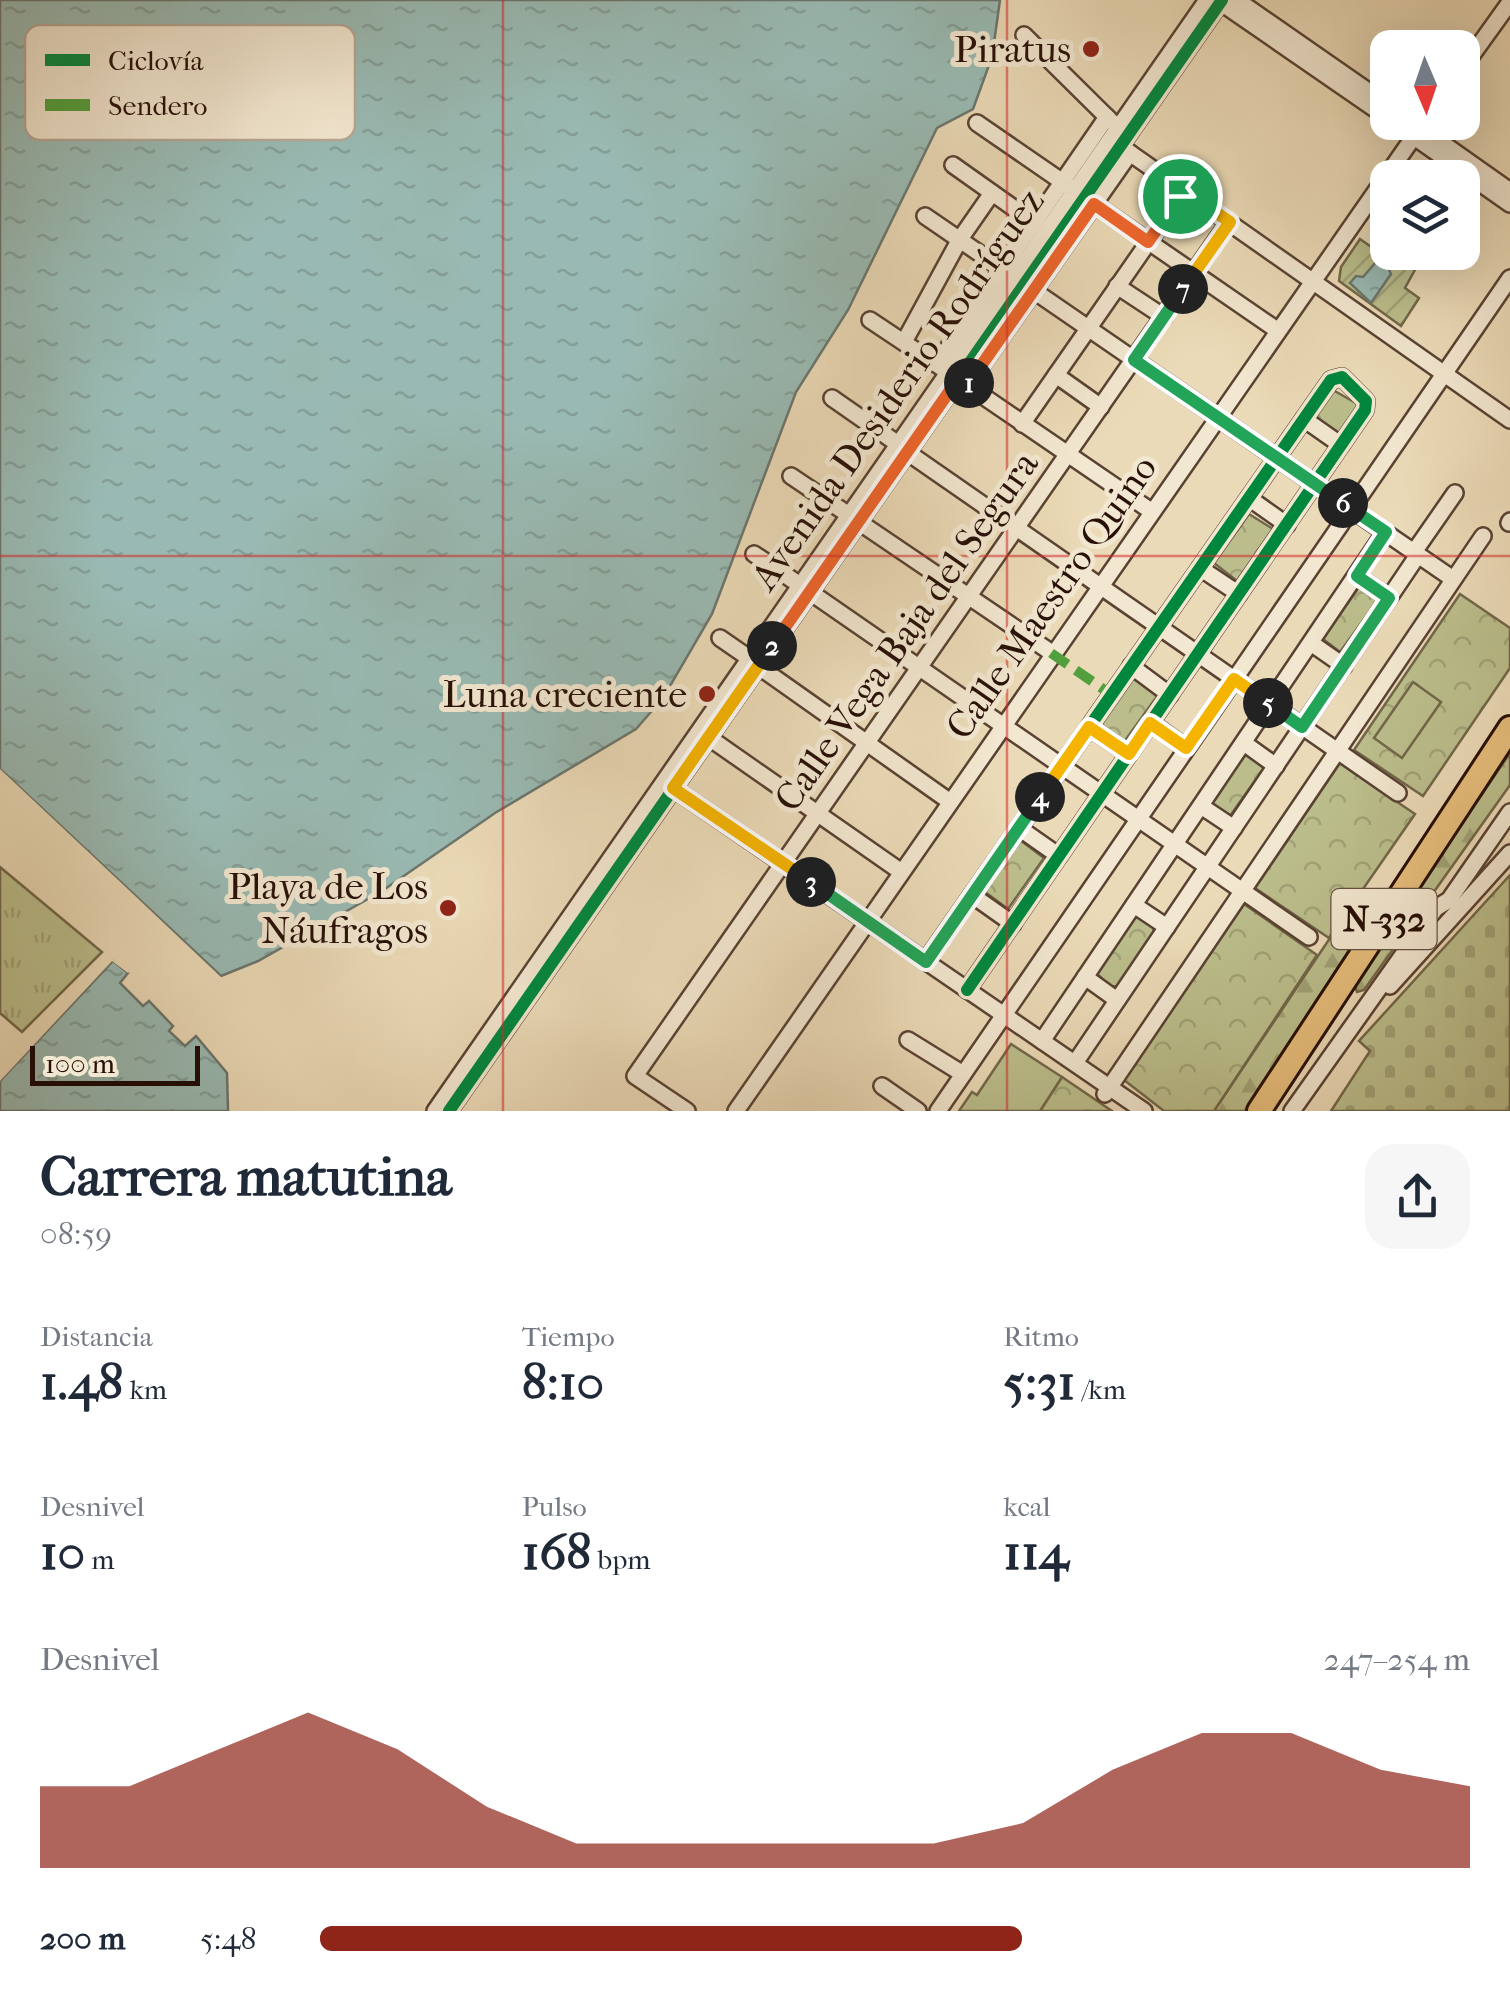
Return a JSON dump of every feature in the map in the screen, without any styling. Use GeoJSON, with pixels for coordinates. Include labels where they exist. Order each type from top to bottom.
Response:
{"type":"FeatureCollection","features":[{"type":"Feature","properties":{"kind":"highway","name":"N-332"},"geometry":{"type":"LineString","coordinates":[[1259,1111],[1510,728]]}},
{"type":"Feature","properties":{"kind":"street"},"geometry":{"type":"LineString","coordinates":[[1222,0],[1370,94]]}},
{"type":"Feature","properties":{"kind":"street"},"geometry":{"type":"LineString","coordinates":[[1222,0],[1370,106]]}},
{"type":"Feature","properties":{"kind":"street","name":"Avenida Desiderio Rodríguez"},"geometry":{"type":"LineString","coordinates":[[435,1111],[754,662],[1079,194],[1113,123],[1222,0]]}},
{"type":"Feature","properties":{"kind":"street","name":"Avenida Desiderio Rodríguez"},"geometry":{"type":"LineString","coordinates":[[952,375],[1019,280],[1040,227],[1125,149],[1222,0]]}},
{"type":"Feature","properties":{"kind":"street"},"geometry":{"type":"LineString","coordinates":[[1480,44],[1510,2]]}},
{"type":"Feature","properties":{"kind":"street"},"geometry":{"type":"LineString","coordinates":[[1024,35],[1113,123]]}},
{"type":"Feature","properties":{"kind":"street"},"geometry":{"type":"LineString","coordinates":[[976,123],[1277,330]]}},
{"type":"Feature","properties":{"kind":"street","name":"Calle Maestro Quino"},"geometry":{"type":"LineString","coordinates":[[736,1111],[1408,140]]}},
{"type":"Feature","properties":{"kind":"street"},"geometry":{"type":"LineString","coordinates":[[1433,140],[1510,204]]}},
{"type":"Feature","properties":{"kind":"street"},"geometry":{"type":"LineString","coordinates":[[1436,140],[1510,191]]}},
{"type":"Feature","properties":{"kind":"street"},"geometry":{"type":"LineString","coordinates":[[1125,149],[1510,420]]}},
{"type":"Feature","properties":{"kind":"street"},"geometry":{"type":"LineString","coordinates":[[953,165],[1040,227]]}},
{"type":"Feature","properties":{"kind":"street"},"geometry":{"type":"LineString","coordinates":[[1022,424],[1184,191]]}},
{"type":"Feature","properties":{"kind":"street"},"geometry":{"type":"LineString","coordinates":[[904,342],[960,240],[992,193]]}},
{"type":"Feature","properties":{"kind":"street"},"geometry":{"type":"LineString","coordinates":[[925,216],[1454,579]]}},
{"type":"Feature","properties":{"kind":"street","name":"Calle Vega Baja del Segura"},"geometry":{"type":"LineString","coordinates":[[687,1111],[636,1076],[1230,222]]}},
{"type":"Feature","properties":{"kind":"street"},"geometry":{"type":"LineString","coordinates":[[938,1111],[1510,278]]}},
{"type":"Feature","properties":{"kind":"street"},"geometry":{"type":"LineString","coordinates":[[1118,286],[1164,317]]}},
{"type":"Feature","properties":{"kind":"street"},"geometry":{"type":"LineString","coordinates":[[870,320],[1150,511]]}},
{"type":"Feature","properties":{"kind":"street"},"geometry":{"type":"LineString","coordinates":[[1056,375],[1101,407]]}},
{"type":"Feature","properties":{"kind":"street"},"geometry":{"type":"LineString","coordinates":[[926,962],[1337,376],[1367,406],[968,990]]}},
{"type":"Feature","properties":{"kind":"street"},"geometry":{"type":"LineString","coordinates":[[832,398],[1398,794]]}},
{"type":"Feature","properties":{"kind":"street"},"geometry":{"type":"LineString","coordinates":[[1304,419],[1342,445]]}},
{"type":"Feature","properties":{"kind":"street"},"geometry":{"type":"LineString","coordinates":[[791,476],[1052,652]]}},
{"type":"Feature","properties":{"kind":"street"},"geometry":{"type":"LineString","coordinates":[[1074,1064],[1344,666],[1455,493]]}},
{"type":"Feature","properties":{"kind":"street"},"geometry":{"type":"LineString","coordinates":[[1248,498],[1286,525]]}},
{"type":"Feature","properties":{"kind":"street"},"geometry":{"type":"LineString","coordinates":[[1042,1041],[1386,532]]}},
{"type":"Feature","properties":{"kind":"street"},"geometry":{"type":"LineString","coordinates":[[1107,1090],[1483,536]]}},
{"type":"Feature","properties":{"kind":"street"},"geometry":{"type":"LineString","coordinates":[[754,554],[1309,937]]}},
{"type":"Feature","properties":{"kind":"street"},"geometry":{"type":"LineString","coordinates":[[1200,568],[1239,594]]}},
{"type":"Feature","properties":{"kind":"street"},"geometry":{"type":"LineString","coordinates":[[1357,576],[1389,598]]}},
{"type":"Feature","properties":{"kind":"street"},"geometry":{"type":"LineString","coordinates":[[720,638],[949,801]]}},
{"type":"Feature","properties":{"kind":"street"},"geometry":{"type":"LineString","coordinates":[[1311,643],[1344,666]]}},
{"type":"Feature","properties":{"kind":"street","name":"Avenida Desiderio Rodríguez"},"geometry":{"type":"LineString","coordinates":[[449,1111],[708,738],[754,662]]}},
{"type":"Feature","properties":{"kind":"street"},"geometry":{"type":"LineString","coordinates":[[1131,666],[1170,694]]}},
{"type":"Feature","properties":{"kind":"street"},"geometry":{"type":"LineString","coordinates":[[1150,723],[1186,748]]}},
{"type":"Feature","properties":{"kind":"street"},"geometry":{"type":"LineString","coordinates":[[1089,727],[1129,754]]}},
{"type":"Feature","properties":{"kind":"street"},"geometry":{"type":"LineString","coordinates":[[708,738],[900,871]]}},
{"type":"Feature","properties":{"kind":"street"},"geometry":{"type":"LineString","coordinates":[[1244,743],[1276,766]]}},
{"type":"Feature","properties":{"kind":"street"},"geometry":{"type":"LineString","coordinates":[[673,788],[1001,1018],[1144,1111]]}},
{"type":"Feature","properties":{"kind":"street"},"geometry":{"type":"LineString","coordinates":[[1201,806],[1234,828]]}},
{"type":"Feature","properties":{"kind":"street"},"geometry":{"type":"LineString","coordinates":[[1455,904],[1510,812]]}},
{"type":"Feature","properties":{"kind":"street"},"geometry":{"type":"LineString","coordinates":[[1018,828],[1059,856]]}},
{"type":"Feature","properties":{"kind":"street"},"geometry":{"type":"LineString","coordinates":[[1292,1111],[1345,1032],[1428,933],[1436,908],[1455,904],[1510,853]]}},
{"type":"Feature","properties":{"kind":"street"},"geometry":{"type":"LineString","coordinates":[[972,896],[1013,924]]}},
{"type":"Feature","properties":{"kind":"street"},"geometry":{"type":"LineString","coordinates":[[1134,905],[1167,927]]}},
{"type":"Feature","properties":{"kind":"street"},"geometry":{"type":"LineString","coordinates":[[864,924],[968,990],[1001,1018],[1042,1041],[1130,1111]]}},
{"type":"Feature","properties":{"kind":"street"},"geometry":{"type":"LineString","coordinates":[[1085,978],[1118,1000]]}},
{"type":"Feature","properties":{"kind":"street"},"geometry":{"type":"LineString","coordinates":[[908,1040],[963,1074]]}},
{"type":"Feature","properties":{"kind":"street"},"geometry":{"type":"LineString","coordinates":[[882,1086],[918,1111]]}},
{"type":"Feature","properties":{"kind":"green space"},"geometry":{"type":"Polygon","coordinates":[[[1360,239],[1370,246],[1370,270],[1415,270],[1405,288],[1419,298],[1401,326],[1339,281],[1341,267],[1360,239]]]}},
{"type":"Feature","properties":{"kind":"green space"},"geometry":{"type":"Polygon","coordinates":[[[1333,390],[1361,406],[1341,435],[1314,417],[1333,390]]]}},
{"type":"Feature","properties":{"kind":"green space"},"geometry":{"type":"Polygon","coordinates":[[[1249,514],[1273,529],[1237,581],[1214,563],[1249,514]]]}},
{"type":"Feature","properties":{"kind":"green space"},"geometry":{"type":"Polygon","coordinates":[[[1359,587],[1378,600],[1340,652],[1323,639],[1359,587]]]}},
{"type":"Feature","properties":{"kind":"green space"},"geometry":{"type":"Polygon","coordinates":[[[1460,594],[1510,628],[1510,668],[1423,796],[1354,750],[1460,594]]]}},
{"type":"Feature","properties":{"kind":"green space"},"geometry":{"type":"Polygon","coordinates":[[[1134,677],[1158,695],[1124,742],[1101,724],[1134,677]]]}},
{"type":"Feature","properties":{"kind":"green space"},"geometry":{"type":"Polygon","coordinates":[[[1413,682],[1441,702],[1402,758],[1374,738],[1413,682]]]}},
{"type":"Feature","properties":{"kind":"green space"},"geometry":{"type":"Polygon","coordinates":[[[1246,753],[1264,768],[1230,816],[1212,803],[1246,753]]]}},
{"type":"Feature","properties":{"kind":"green space"},"geometry":{"type":"Polygon","coordinates":[[[1510,753],[1510,785],[1364,990],[1357,992],[1354,983],[1510,753]]]}},
{"type":"Feature","properties":{"kind":"green space"},"geometry":{"type":"Polygon","coordinates":[[[1340,763],[1415,814],[1329,938],[1255,888],[1340,763]]]}},
{"type":"Feature","properties":{"kind":"green space"},"geometry":{"type":"Polygon","coordinates":[[[1020,840],[1044,858],[1008,909],[985,892],[1020,840]]]}},
{"type":"Feature","properties":{"kind":"green space"},"geometry":{"type":"Polygon","coordinates":[[[0,867],[102,952],[22,1032],[0,1013],[0,867]]]}},
{"type":"Feature","properties":{"kind":"green space"},"geometry":{"type":"Polygon","coordinates":[[[1510,875],[1510,1111],[1331,1111],[1370,1051],[1359,1041],[1510,875]]]}},
{"type":"Feature","properties":{"kind":"green space"},"geometry":{"type":"Polygon","coordinates":[[[1244,904],[1317,955],[1214,1111],[1164,1111],[1124,1080],[1244,904]]]}},
{"type":"Feature","properties":{"kind":"green space"},"geometry":{"type":"Polygon","coordinates":[[[1140,917],[1153,925],[1154,933],[1118,986],[1111,987],[1096,973],[1132,918],[1140,917]]]}},
{"type":"Feature","properties":{"kind":"green space"},"geometry":{"type":"Polygon","coordinates":[[[1330,938],[1352,946],[1245,1111],[1214,1111],[1330,938]]]}},
{"type":"Feature","properties":{"kind":"green space"},"geometry":{"type":"Polygon","coordinates":[[[1011,1044],[1062,1077],[1040,1111],[959,1111],[972,1092],[977,1095],[1011,1044]]]}},
{"type":"Feature","properties":{"kind":"green space"},"geometry":{"type":"Polygon","coordinates":[[[1062,1077],[1112,1111],[1040,1111],[1062,1077]]]}},
{"type":"Feature","properties":{"kind":"water"},"geometry":{"type":"Polygon","coordinates":[[[0,0],[1000,0],[992,57],[973,109],[937,128],[848,310],[796,392],[712,614],[663,698],[636,729],[495,813],[382,891],[258,961],[221,976],[0,769],[0,0]]]}},
{"type":"Feature","properties":{"kind":"water"},"geometry":{"type":"Polygon","coordinates":[[[1370,269],[1389,270],[1391,274],[1371,303],[1350,283],[1356,276],[1363,277],[1370,269]]]}},
{"type":"Feature","properties":{"kind":"water"},"geometry":{"type":"Polygon","coordinates":[[[113,961],[128,973],[120,983],[143,1006],[149,1001],[173,1026],[169,1031],[185,1046],[196,1036],[227,1073],[228,1111],[0,1111],[0,1081],[113,961]]]}},
{"type":"Feature","properties":{"kind":"pier"},"geometry":{"type":"Polygon","coordinates":[[[0,769],[224,980],[218,980],[199,964],[0,776],[0,769]]]}},
{"type":"Feature","properties":{"kind":"pier"},"geometry":{"type":"Polygon","coordinates":[[[109,957],[131,970],[128,973],[112,961],[0,1081],[0,1074],[109,957]]]}},
{"type":"Feature","properties":{"kind":"marked path"},"geometry":{"type":"LineString","coordinates":[[1051,653],[1112,695]]}},
{"type":"Feature","properties":{"kind":"cycle path"},"geometry":{"type":"LineString","coordinates":[[449,1111],[1222,0]]}},
{"type":"Feature","properties":{"kind":"cycle path"},"geometry":{"type":"LineString","coordinates":[[926,961],[1331,380],[1342,377],[1366,401],[1365,410],[967,990]]}},
{"type":"Feature","properties":{"kind":"place","name":"Piratus"},"geometry":{"type":"Point","coordinates":[1091,49]}},
{"type":"Feature","properties":{"kind":"place","name":"Luna creciente"},"geometry":{"type":"Point","coordinates":[707,694]}},
{"type":"Feature","properties":{"kind":"place","name":"Playa de Los Náufragos"},"geometry":{"type":"Point","coordinates":[448,908]}},
{"type":"Feature","properties":{"kind":"route"},"geometry":{"type":"LineString","coordinates":[[1184,191],[1230,222],[1134,360],[1386,532],[1357,576],[1389,598],[1302,727],[1234,679],[1186,748],[1150,723],[1129,754],[1089,727],[926,962],[673,788],[958,379],[967,386],[1094,204],[1148,242],[1180,196],[1184,191]]}}]}
